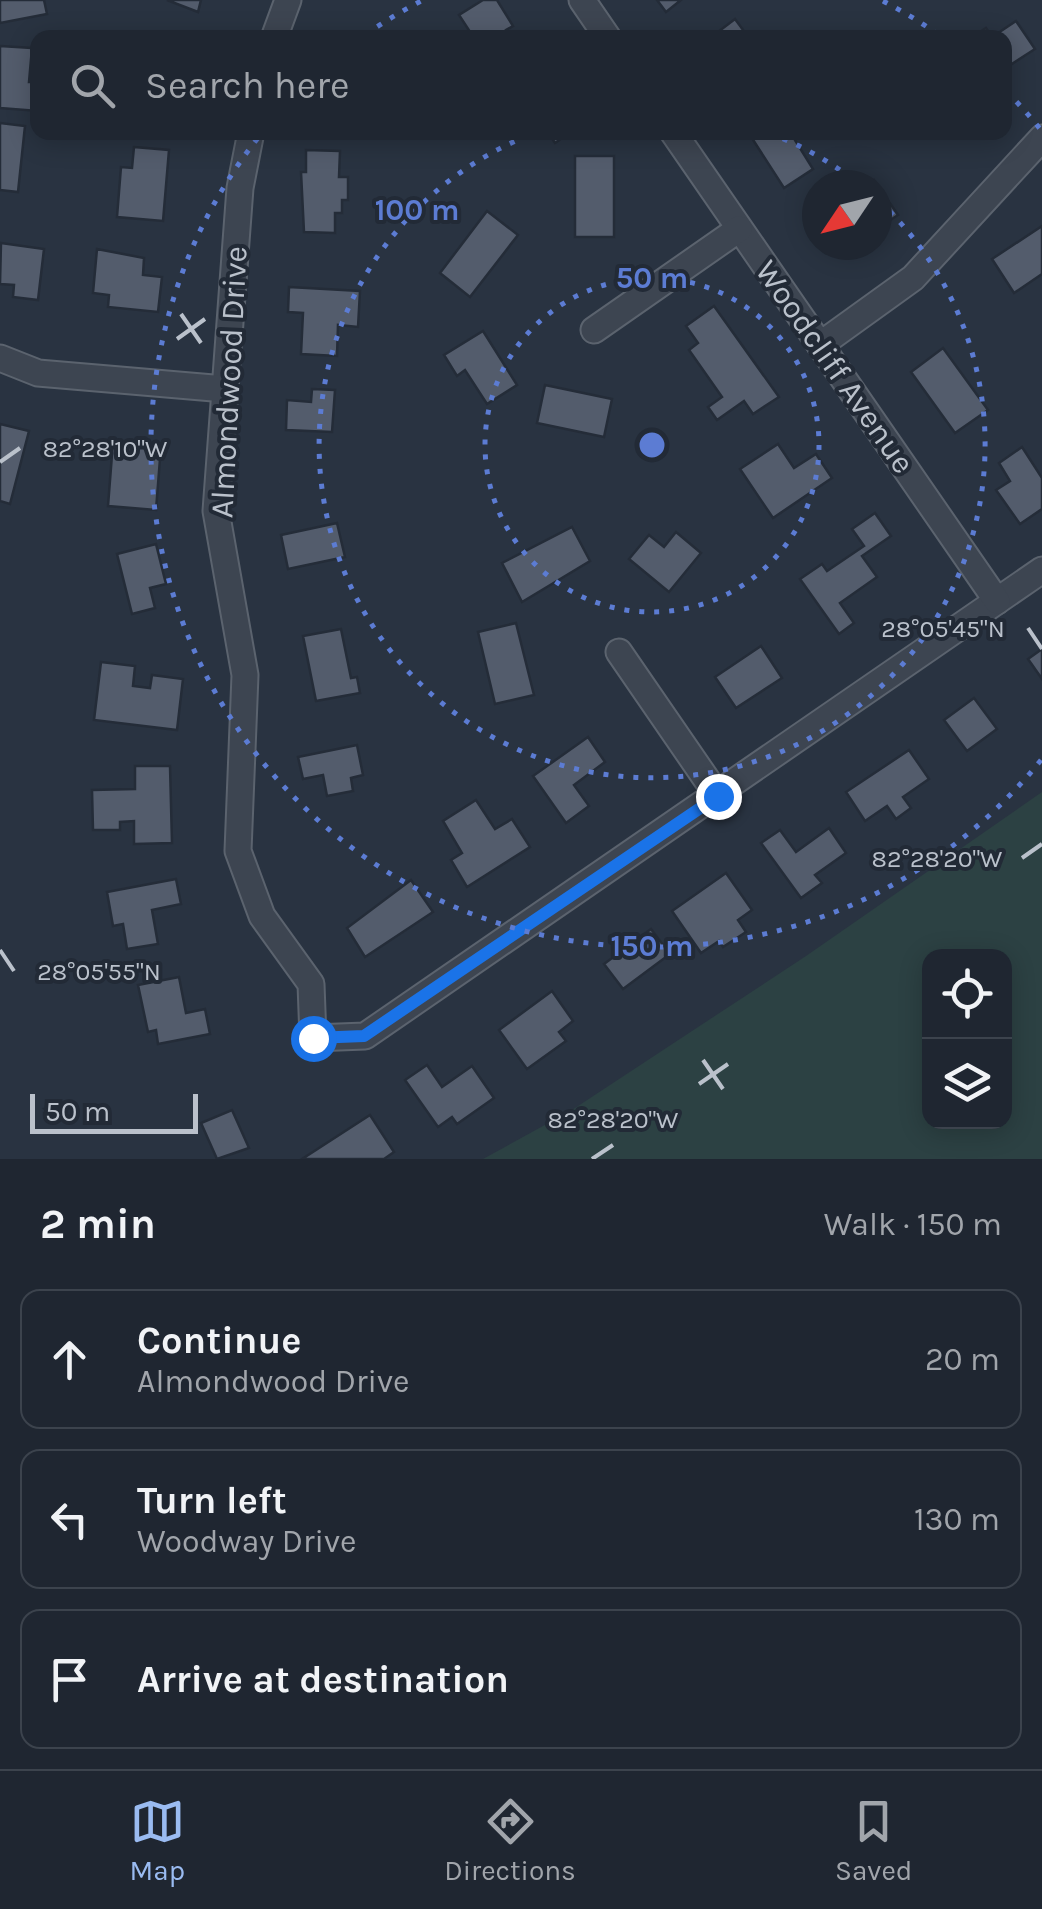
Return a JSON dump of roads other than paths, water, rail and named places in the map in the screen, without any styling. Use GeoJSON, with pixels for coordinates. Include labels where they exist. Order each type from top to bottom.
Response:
{"type":"FeatureCollection","features":[{"type":"Feature","properties":{"kind":"street"},"geometry":{"type":"LineString","coordinates":[[277,30],[288,0]]}},
{"type":"Feature","properties":{"kind":"street"},"geometry":{"type":"LineString","coordinates":[[582,0],[603,30]]}},
{"type":"Feature","properties":{"kind":"street"},"geometry":{"type":"LineString","coordinates":[[820,345],[913,278],[1042,138]]}},
{"type":"Feature","properties":{"kind":"street","name":"Almondwood Drive"},"geometry":{"type":"LineString","coordinates":[[249,140],[240,188],[216,511],[245,675],[238,851],[262,916],[311,984],[313,1038],[364,1036],[718,796]]}},
{"type":"Feature","properties":{"kind":"street","name":"Woodcliff Avenue"},"geometry":{"type":"LineString","coordinates":[[678,140],[997,601]]}},
{"type":"Feature","properties":{"kind":"street"},"geometry":{"type":"LineString","coordinates":[[594,330],[739,229]]}},
{"type":"Feature","properties":{"kind":"street"},"geometry":{"type":"LineString","coordinates":[[0,358],[38,374],[225,388]]}},
{"type":"Feature","properties":{"kind":"street"},"geometry":{"type":"LineString","coordinates":[[619,652],[718,796],[1042,570]]}}]}
